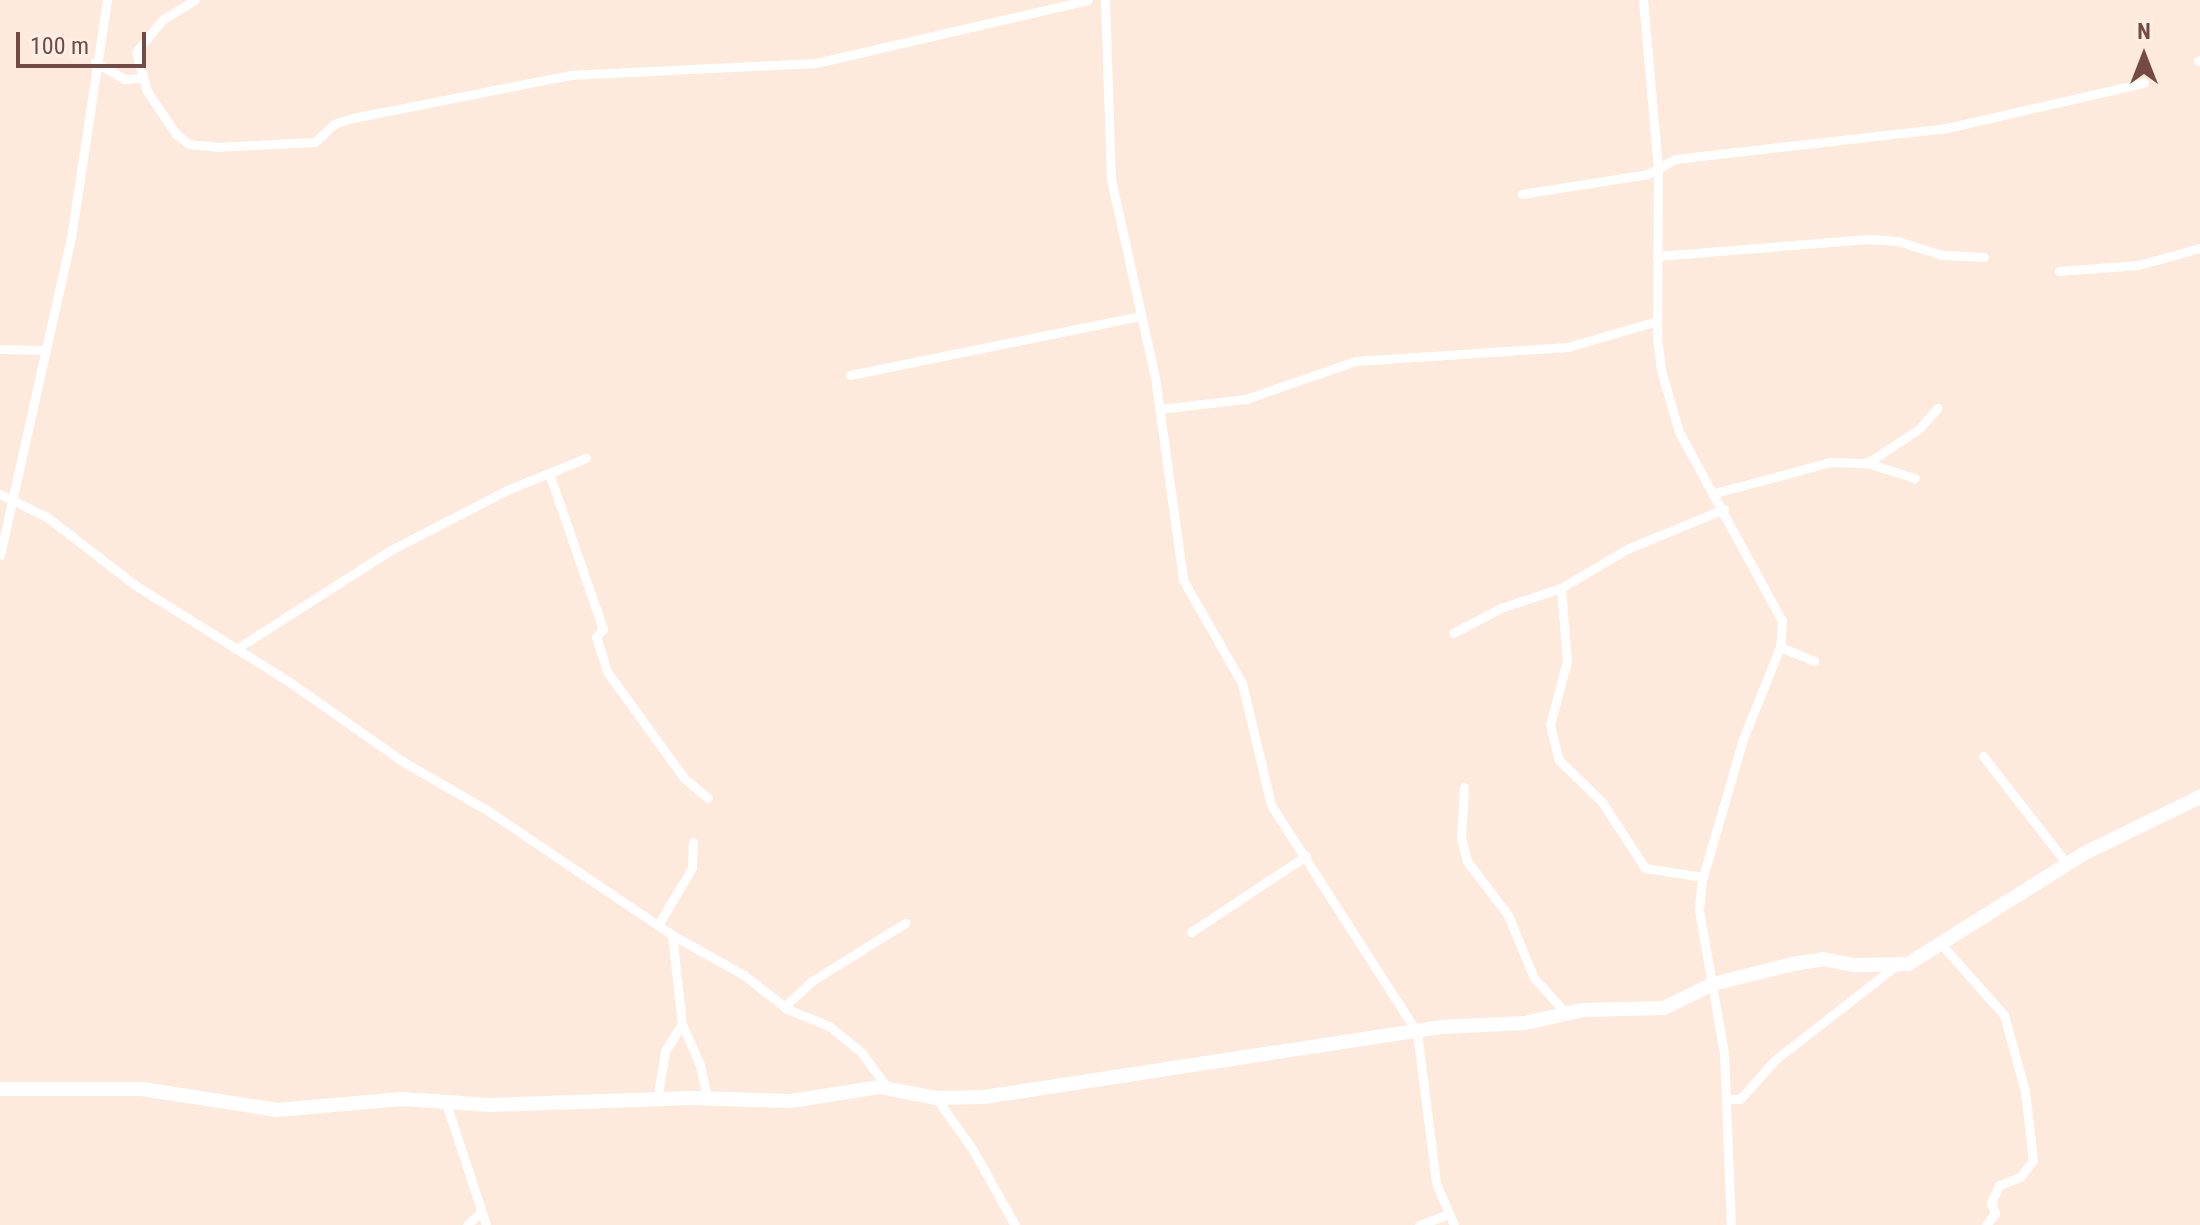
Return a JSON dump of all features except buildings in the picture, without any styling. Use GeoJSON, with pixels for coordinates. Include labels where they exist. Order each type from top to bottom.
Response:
{"type":"FeatureCollection","features":[{"type":"Feature","properties":{"kind":"street"},"geometry":{"type":"LineString","coordinates":[[0,555],[71,238],[95,62],[107,0]]}},
{"type":"Feature","properties":{"kind":"street"},"geometry":{"type":"LineString","coordinates":[[195,0],[169,13],[139,42],[136,52],[143,78],[171,127],[189,144],[283,145],[321,140],[334,124],[353,118],[476,92],[614,71],[816,63],[1088,0]]}},
{"type":"Feature","properties":{"kind":"street"},"geometry":{"type":"LineString","coordinates":[[1105,0],[1111,179],[1159,409],[1183,580],[1242,683],[1271,805],[1417,1032],[1436,1183],[1447,1215],[1454,1225]]}},
{"type":"Feature","properties":{"kind":"street"},"geometry":{"type":"LineString","coordinates":[[1643,0],[1658,167],[1657,321],[1661,370],[1679,432],[1780,614],[1780,647],[1753,709],[1703,877],[1702,936],[1713,984],[1727,1099],[1731,1225]]}},
{"type":"Feature","properties":{"kind":"street"},"geometry":{"type":"LineString","coordinates":[[95,62],[124,79],[143,78]]}},
{"type":"Feature","properties":{"kind":"street"},"geometry":{"type":"LineString","coordinates":[[1522,194],[1648,174],[1675,159],[1947,128],[2144,83]]}},
{"type":"Feature","properties":{"kind":"street"},"geometry":{"type":"LineString","coordinates":[[1657,256],[1868,239],[1898,241],[1942,255],[1984,257]]}},
{"type":"Feature","properties":{"kind":"street"},"geometry":{"type":"LineString","coordinates":[[2059,271],[2138,265],[2200,248]]}},
{"type":"Feature","properties":{"kind":"street"},"geometry":{"type":"LineString","coordinates":[[850,375],[1141,316]]}},
{"type":"Feature","properties":{"kind":"street"},"geometry":{"type":"LineString","coordinates":[[1159,409],[1246,399],[1356,361],[1568,347],[1657,321]]}},
{"type":"Feature","properties":{"kind":"street"},"geometry":{"type":"LineString","coordinates":[[0,349],[45,350]]}},
{"type":"Feature","properties":{"kind":"street"},"geometry":{"type":"LineString","coordinates":[[1867,463],[1919,429],[1937,408]]}},
{"type":"Feature","properties":{"kind":"street"},"geometry":{"type":"LineString","coordinates":[[236,649],[389,551],[586,458]]}},
{"type":"Feature","properties":{"kind":"street"},"geometry":{"type":"LineString","coordinates":[[1715,493],[1806,466],[1867,463],[1915,478]]}},
{"type":"Feature","properties":{"kind":"street"},"geometry":{"type":"LineString","coordinates":[[549,473],[603,629],[596,637],[608,673],[684,778],[708,798]]}},
{"type":"Feature","properties":{"kind":"street"},"geometry":{"type":"LineString","coordinates":[[0,494],[54,521],[135,585],[672,935],[744,975],[784,1007],[844,1037],[887,1087]]}},
{"type":"Feature","properties":{"kind":"street"},"geometry":{"type":"LineString","coordinates":[[1453,633],[1501,608],[1561,588],[1612,555],[1724,509]]}},
{"type":"Feature","properties":{"kind":"street"},"geometry":{"type":"LineString","coordinates":[[1561,588],[1567,661],[1550,725],[1559,760],[1610,812],[1645,868],[1703,877]]}},
{"type":"Feature","properties":{"kind":"street"},"geometry":{"type":"LineString","coordinates":[[1780,647],[1814,661]]}},
{"type":"Feature","properties":{"kind":"street"},"geometry":{"type":"LineString","coordinates":[[1983,756],[2067,864]]}},
{"type":"Feature","properties":{"kind":"street"},"geometry":{"type":"LineString","coordinates":[[1464,787],[1461,829],[1467,861],[1508,915],[1534,978],[1566,1013]]}},
{"type":"Feature","properties":{"kind":"street"},"geometry":{"type":"LineString","coordinates":[[1727,1099],[1740,1099],[1776,1059],[1894,967],[1941,944],[2067,864],[2200,797]]}},
{"type":"Feature","properties":{"kind":"street"},"geometry":{"type":"LineString","coordinates":[[658,925],[692,868],[693,842]]}},
{"type":"Feature","properties":{"kind":"street"},"geometry":{"type":"LineString","coordinates":[[1191,932],[1306,856]]}},
{"type":"Feature","properties":{"kind":"street"},"geometry":{"type":"LineString","coordinates":[[784,1007],[812,981],[905,923]]}},
{"type":"Feature","properties":{"kind":"street"},"geometry":{"type":"LineString","coordinates":[[672,935],[669,947],[681,993],[682,1024],[700,1065],[707,1099]]}},
{"type":"Feature","properties":{"kind":"street"},"geometry":{"type":"LineString","coordinates":[[1941,944],[2004,1015],[2025,1091],[2033,1160],[2020,1177],[1999,1185],[1991,1203],[1995,1213],[1986,1225]]}},
{"type":"Feature","properties":{"kind":"street"},"geometry":{"type":"LineString","coordinates":[[0,1089],[142,1089],[277,1110],[445,1100],[490,1105],[707,1099],[823,1100],[887,1087],[936,1098],[1035,1091],[1417,1032],[1525,1023],[1566,1013],[1664,1008],[1713,984],[1823,959],[1894,967]]}},
{"type":"Feature","properties":{"kind":"street"},"geometry":{"type":"LineString","coordinates":[[657,1100],[665,1051],[682,1024]]}},
{"type":"Feature","properties":{"kind":"street"},"geometry":{"type":"LineString","coordinates":[[936,1098],[973,1150],[1015,1225]]}},
{"type":"Feature","properties":{"kind":"street"},"geometry":{"type":"LineString","coordinates":[[445,1100],[486,1225]]}},
{"type":"Feature","properties":{"kind":"street"},"geometry":{"type":"LineString","coordinates":[[467,1225],[480,1213]]}},
{"type":"Feature","properties":{"kind":"street"},"geometry":{"type":"LineString","coordinates":[[1419,1225],[1447,1215]]}}]}
